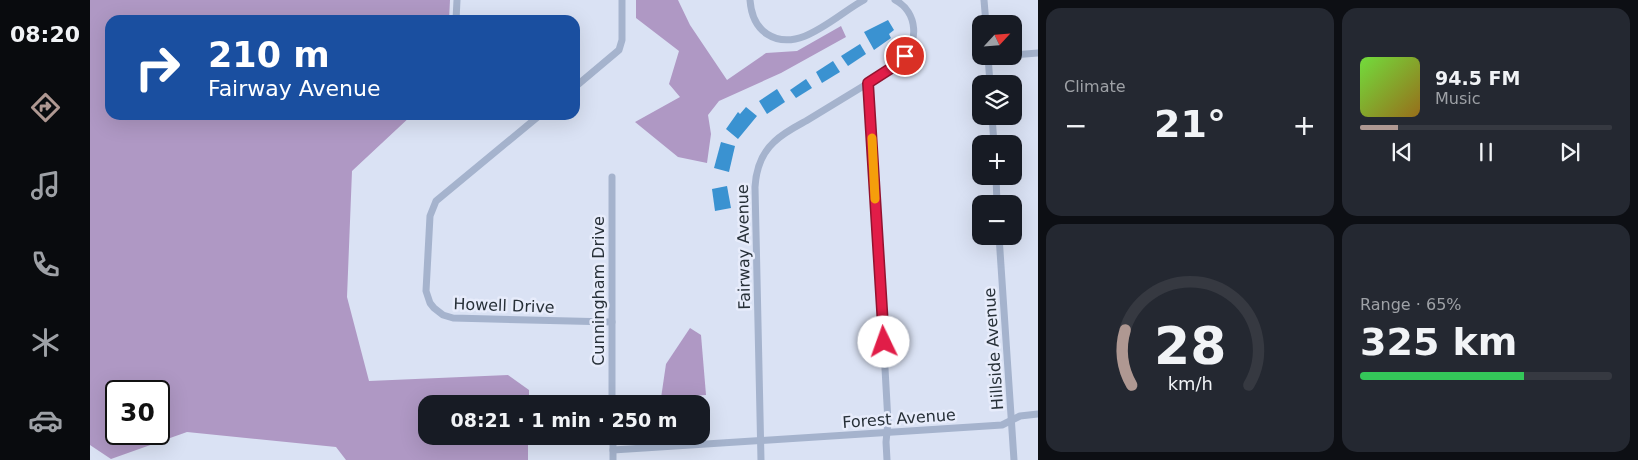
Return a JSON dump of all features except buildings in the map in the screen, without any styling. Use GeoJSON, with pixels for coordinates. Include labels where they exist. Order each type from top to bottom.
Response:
{"type":"FeatureCollection","features":[{"type":"Feature","properties":{"kind":"street"},"geometry":{"type":"LineString","coordinates":[[456,15],[457,0]]}},
{"type":"Feature","properties":{"kind":"street"},"geometry":{"type":"LineString","coordinates":[[580,83],[617,53],[621,47],[622,0]]}},
{"type":"Feature","properties":{"kind":"street"},"geometry":{"type":"LineString","coordinates":[[750,0],[753,16],[759,27],[775,38],[787,40],[800,39],[806,36],[864,0]]}},
{"type":"Feature","properties":{"kind":"street","name":"Fairway Avenue"},"geometry":{"type":"LineString","coordinates":[[761,460],[755,187],[757,170],[763,155],[778,138],[901,61],[911,46],[914,34],[913,22],[908,11],[894,0]]}},
{"type":"Feature","properties":{"kind":"street"},"geometry":{"type":"LineString","coordinates":[[984,0],[985,15]]}},
{"type":"Feature","properties":{"kind":"street"},"geometry":{"type":"LineString","coordinates":[[1022,54],[1038,53]]}},
{"type":"Feature","properties":{"kind":"street"},"geometry":{"type":"LineString","coordinates":[[868,83],[888,412],[887,460]]}},
{"type":"Feature","properties":{"kind":"street","name":"Howell Drive"},"geometry":{"type":"LineString","coordinates":[[534,120],[442,195],[434,205],[430,216],[426,285],[428,297],[438,312],[453,318],[612,322]]}},
{"type":"Feature","properties":{"kind":"street","name":"Cunningham Drive"},"geometry":{"type":"LineString","coordinates":[[612,178],[612,395]]}},
{"type":"Feature","properties":{"kind":"street","name":"Hillside Avenue"},"geometry":{"type":"LineString","coordinates":[[1001,245],[1014,460]]}},
{"type":"Feature","properties":{"kind":"street","name":"Forest Avenue"},"geometry":{"type":"LineString","coordinates":[[613,450],[1002,426],[1020,416],[1038,414]]}},
{"type":"Feature","properties":{"kind":"street"},"geometry":{"type":"LineString","coordinates":[[613,445],[613,460]]}},
{"type":"Feature","properties":{"kind":"shaded area"},"geometry":{"type":"Polygon","coordinates":[[[90,0],[450,0],[449,15],[105,15],[105,120],[407,120],[352,171],[347,297],[369,381],[508,375],[529,390],[529,395],[418,395],[418,445],[528,445],[528,460],[346,460],[336,447],[187,432],[170,438],[170,380],[105,380],[105,445],[150,445],[111,459],[90,445],[90,0]]]}},
{"type":"Feature","properties":{"kind":"shaded area"},"geometry":{"type":"Polygon","coordinates":[[[636,0],[678,0],[690,25],[727,80],[766,53],[797,51],[841,26],[846,37],[781,73],[719,101],[708,115],[711,134],[707,163],[678,157],[635,122],[680,97],[669,84],[679,51],[636,18],[636,0]]]}},
{"type":"Feature","properties":{"kind":"shaded area"},"geometry":{"type":"Polygon","coordinates":[[[690,328],[701,335],[706,395],[661,395],[666,364],[690,328]]]}},
{"type":"Feature","properties":{"kind":"slow traffic"},"geometry":{"type":"LineString","coordinates":[[872,138],[875,199]]}},
{"type":"Feature","properties":{"kind":"route"},"geometry":{"type":"LineString","coordinates":[[884,342],[868,83],[896,65],[905,56]]}}]}
